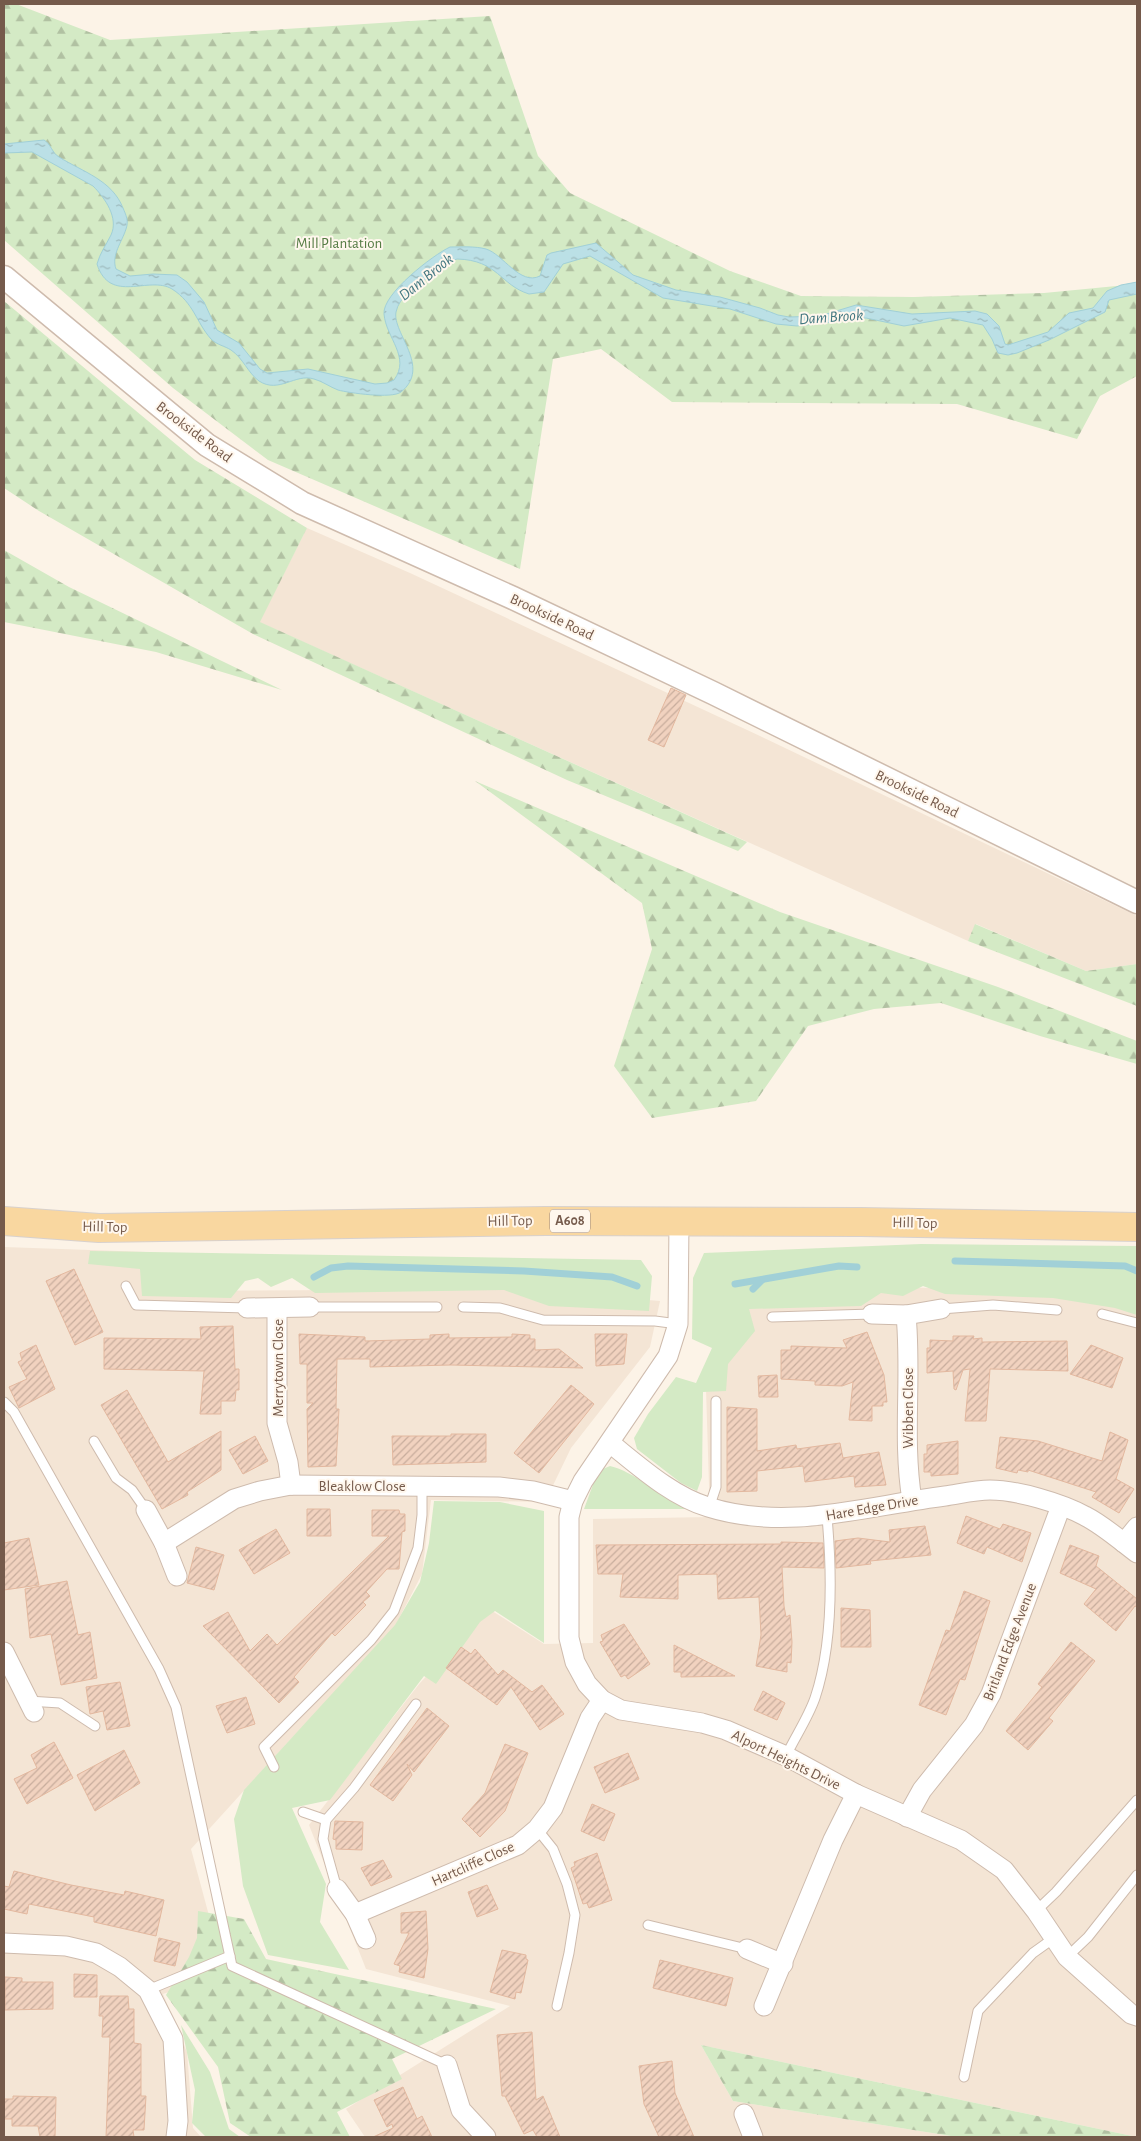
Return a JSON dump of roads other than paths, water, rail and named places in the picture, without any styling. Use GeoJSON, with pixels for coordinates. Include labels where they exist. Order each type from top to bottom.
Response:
{"type":"FeatureCollection","features":[{"type":"Feature","properties":{"kind":"main road","name":"Hill Top"},"geometry":{"type":"LineString","coordinates":[[4,1221],[99,1228],[546,1221],[852,1222],[1137,1227]]}},
{"type":"Feature","properties":{"kind":"street","name":"Brookside Road"},"geometry":{"type":"LineString","coordinates":[[4,277],[207,445],[302,503],[513,598],[713,693],[1137,902]]}},
{"type":"Feature","properties":{"kind":"street","name":"Alport Heights Drive"},"geometry":{"type":"LineString","coordinates":[[679,1222],[678,1324],[668,1356],[583,1480],[573,1501],[568,1529],[570,1638],[579,1669],[587,1684],[602,1700],[621,1710],[702,1723],[726,1730],[786,1756],[856,1794],[961,1840],[1004,1870],[1036,1911],[1067,1956],[1132,2014],[1137,2016]]}},
{"type":"Feature","properties":{"kind":"street","name":"Merrytown Close"},"geometry":{"type":"LineString","coordinates":[[247,1308],[310,1307]]}},
{"type":"Feature","properties":{"kind":"street","name":"Merrytown Close"},"geometry":{"type":"LineString","coordinates":[[278,1309],[277,1423],[288,1462],[291,1485]]}},
{"type":"Feature","properties":{"kind":"street"},"geometry":{"type":"LineString","coordinates":[[872,1314],[906,1315],[940,1309]]}},
{"type":"Feature","properties":{"kind":"street","name":"Wibben Close"},"geometry":{"type":"LineString","coordinates":[[906,1315],[908,1339],[908,1474],[912,1500]]}},
{"type":"Feature","properties":{"kind":"street","name":"Hare Edge Drive"},"geometry":{"type":"LineString","coordinates":[[610,1443],[667,1486],[709,1508],[757,1518],[827,1517],[912,1500],[990,1490],[1028,1496],[1061,1506],[1085,1516],[1131,1548]]}},
{"type":"Feature","properties":{"kind":"street","name":"Bleaklow Close"},"geometry":{"type":"LineString","coordinates":[[164,1543],[234,1499],[260,1491],[291,1485],[499,1487],[533,1491],[573,1501]]}},
{"type":"Feature","properties":{"kind":"street","name":"Britland Edge Avenue"},"geometry":{"type":"LineString","coordinates":[[907,1817],[922,1790],[974,1725],[991,1694],[1061,1506]]}},
{"type":"Feature","properties":{"kind":"street"},"geometry":{"type":"LineString","coordinates":[[146,1510],[164,1543],[177,1576]]}},
{"type":"Feature","properties":{"kind":"street"},"geometry":{"type":"LineString","coordinates":[[1131,1548],[1137,1527]]}},
{"type":"Feature","properties":{"kind":"street"},"geometry":{"type":"LineString","coordinates":[[4,1652],[31,1707]]}},
{"type":"Feature","properties":{"kind":"street","name":"Hartcliffe Close"},"geometry":{"type":"LineString","coordinates":[[355,1914],[518,1845],[537,1828],[553,1808],[590,1718],[602,1700]]}},
{"type":"Feature","properties":{"kind":"street"},"geometry":{"type":"LineString","coordinates":[[764,2006],[833,1840],[856,1794]]}},
{"type":"Feature","properties":{"kind":"street"},"geometry":{"type":"LineString","coordinates":[[337,1889],[355,1914],[366,1940]]}},
{"type":"Feature","properties":{"kind":"street"},"geometry":{"type":"LineString","coordinates":[[4,1943],[66,1946],[96,1953],[120,1967],[148,1990],[173,2039],[178,2121],[176,2137]]}},
{"type":"Feature","properties":{"kind":"street"},"geometry":{"type":"LineString","coordinates":[[748,1949],[783,1964]]}},
{"type":"Feature","properties":{"kind":"street"},"geometry":{"type":"LineString","coordinates":[[447,2065],[461,2110],[486,2137]]}},
{"type":"Feature","properties":{"kind":"street"},"geometry":{"type":"LineString","coordinates":[[744,2114],[753,2137]]}},
{"type":"Feature","properties":{"kind":"lane"},"geometry":{"type":"LineString","coordinates":[[126,1286],[136,1305],[247,1308]]}},
{"type":"Feature","properties":{"kind":"lane"},"geometry":{"type":"LineString","coordinates":[[940,1309],[993,1305],[1057,1310]]}},
{"type":"Feature","properties":{"kind":"lane"},"geometry":{"type":"LineString","coordinates":[[310,1307],[437,1307]]}},
{"type":"Feature","properties":{"kind":"lane"},"geometry":{"type":"LineString","coordinates":[[463,1307],[500,1308],[543,1320],[655,1321],[678,1324]]}},
{"type":"Feature","properties":{"kind":"lane"},"geometry":{"type":"LineString","coordinates":[[772,1318],[872,1314]]}},
{"type":"Feature","properties":{"kind":"lane"},"geometry":{"type":"LineString","coordinates":[[1102,1314],[1137,1322]]}},
{"type":"Feature","properties":{"kind":"lane"},"geometry":{"type":"LineString","coordinates":[[709,1508],[716,1487],[716,1401]]}},
{"type":"Feature","properties":{"kind":"lane"},"geometry":{"type":"LineString","coordinates":[[4,1402],[14,1412],[140,1635],[159,1669],[176,1707],[232,1966],[447,2065]]}},
{"type":"Feature","properties":{"kind":"lane"},"geometry":{"type":"LineString","coordinates":[[94,1441],[116,1478],[132,1490],[146,1510]]}},
{"type":"Feature","properties":{"kind":"lane"},"geometry":{"type":"LineString","coordinates":[[274,1767],[264,1747],[371,1640],[394,1611],[418,1548],[422,1515],[422,1486]]}},
{"type":"Feature","properties":{"kind":"lane"},"geometry":{"type":"LineString","coordinates":[[786,1756],[814,1698],[826,1648],[830,1597],[830,1548],[827,1517]]}},
{"type":"Feature","properties":{"kind":"lane"},"geometry":{"type":"LineString","coordinates":[[31,1707],[60,1704],[95,1726]]}},
{"type":"Feature","properties":{"kind":"lane"},"geometry":{"type":"LineString","coordinates":[[337,1889],[324,1839],[326,1820],[354,1788],[416,1704]]}},
{"type":"Feature","properties":{"kind":"lane"},"geometry":{"type":"LineString","coordinates":[[1036,1911],[1056,1892],[1137,1800]]}},
{"type":"Feature","properties":{"kind":"lane"},"geometry":{"type":"LineString","coordinates":[[303,1812],[326,1820]]}},
{"type":"Feature","properties":{"kind":"lane"},"geometry":{"type":"LineString","coordinates":[[537,1828],[553,1849],[567,1884],[575,1915],[570,1953],[556,2006]]}},
{"type":"Feature","properties":{"kind":"lane"},"geometry":{"type":"LineString","coordinates":[[1067,1956],[1088,1937],[1137,1875]]}},
{"type":"Feature","properties":{"kind":"lane"},"geometry":{"type":"LineString","coordinates":[[648,1925],[748,1949]]}},
{"type":"Feature","properties":{"kind":"lane"},"geometry":{"type":"LineString","coordinates":[[964,2078],[978,2010],[1033,1953],[1054,1938]]}},
{"type":"Feature","properties":{"kind":"lane"},"geometry":{"type":"LineString","coordinates":[[148,1990],[230,1956]]}},
{"type":"Feature","properties":{"kind":"water","name":"Dam Brook"},"geometry":{"type":"Polygon","coordinates":[[[44,140],[57,155],[96,178],[112,190],[118,198],[127,218],[127,226],[116,254],[116,269],[130,276],[153,274],[177,275],[187,282],[204,302],[217,330],[239,343],[260,369],[267,373],[308,369],[375,384],[394,380],[399,372],[400,363],[399,355],[386,323],[384,314],[386,306],[391,296],[410,276],[432,258],[450,247],[486,249],[519,273],[533,278],[540,276],[547,255],[596,243],[633,275],[676,290],[720,297],[789,317],[820,316],[856,305],[912,314],[975,311],[987,314],[999,326],[1005,344],[1008,345],[1048,332],[1069,313],[1093,308],[1107,291],[1121,285],[1137,282],[1137,294],[1109,300],[1105,312],[1049,340],[1008,355],[998,353],[983,325],[950,318],[904,326],[866,318],[797,326],[776,324],[730,309],[663,298],[590,256],[563,264],[544,292],[529,294],[511,285],[490,268],[471,260],[457,259],[445,265],[412,289],[400,302],[396,312],[396,320],[409,350],[413,372],[410,382],[401,392],[389,395],[351,393],[307,378],[273,385],[259,381],[235,353],[211,339],[190,306],[172,289],[152,285],[120,286],[111,283],[103,276],[97,264],[111,235],[113,222],[110,209],[102,196],[93,186],[32,152],[4,153],[4,144],[44,140]]]}},
{"type":"Feature","properties":{"kind":"waterway"},"geometry":{"type":"LineString","coordinates":[[955,1261],[1125,1266],[1137,1271]]}},
{"type":"Feature","properties":{"kind":"waterway"},"geometry":{"type":"LineString","coordinates":[[314,1277],[331,1268],[348,1266],[524,1271],[612,1277],[637,1286]]}},
{"type":"Feature","properties":{"kind":"waterway"},"geometry":{"type":"LineString","coordinates":[[735,1284],[839,1266],[857,1267]]}},
{"type":"Feature","properties":{"kind":"waterway"},"geometry":{"type":"LineString","coordinates":[[753,1289],[762,1280]]}},
{"type":"Feature","properties":{"kind":"park label","name":"Mill Plantation"},"geometry":{"type":"Point","coordinates":[339,243]}}]}
